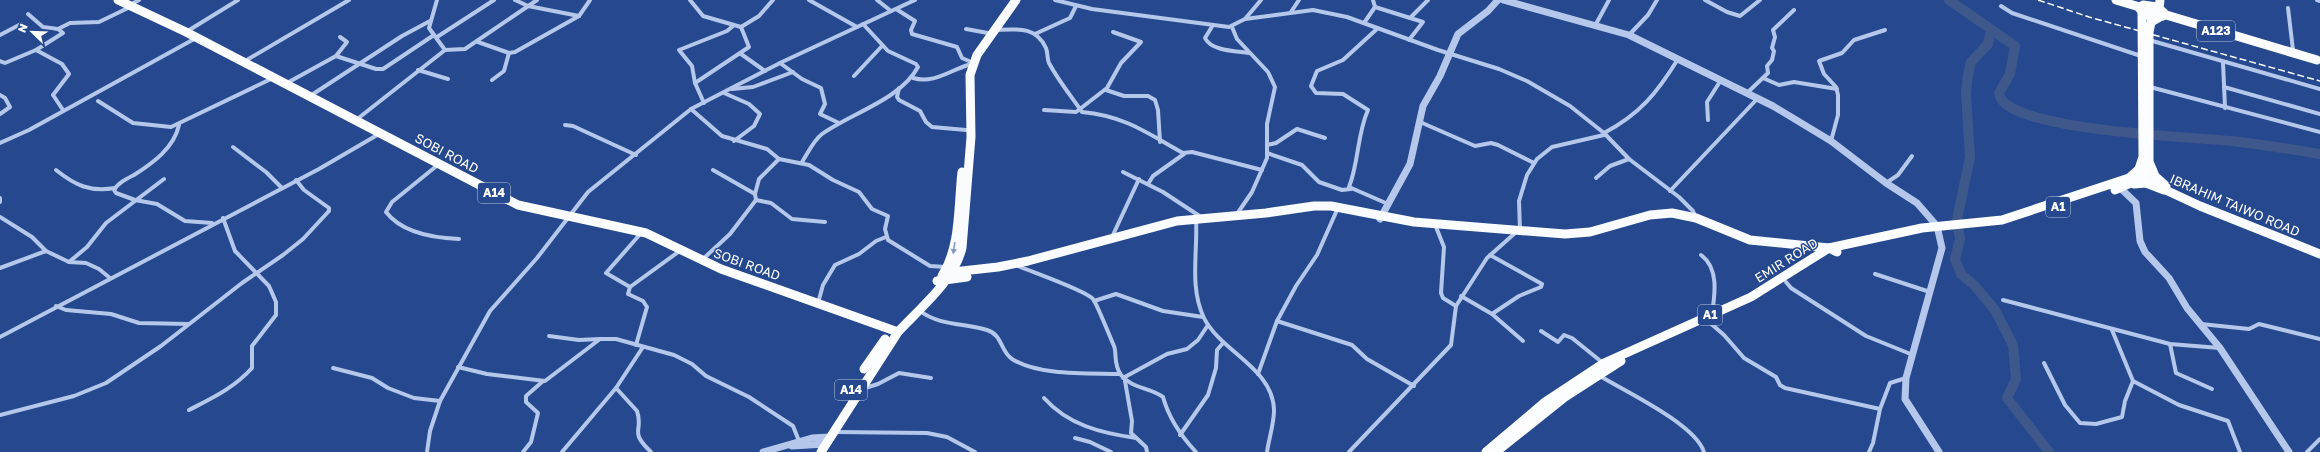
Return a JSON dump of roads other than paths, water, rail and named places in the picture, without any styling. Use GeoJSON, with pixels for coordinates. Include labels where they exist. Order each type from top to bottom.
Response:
{"type":"FeatureCollection","features":[{"type":"Feature","properties":{"kind":"highway","name":"SOBI ROAD"},"geometry":{"type":"LineString","coordinates":[[118,0],[196,37],[518,205],[642,232],[701,261],[895,330]]}},
{"type":"Feature","properties":{"kind":"highway"},"geometry":{"type":"LineString","coordinates":[[2109,0],[2144,7]]}},
{"type":"Feature","properties":{"kind":"highway"},"geometry":{"type":"LineString","coordinates":[[2118,0],[2160,13],[2151,22],[2149,40],[2150,87],[2146,130]]}},
{"type":"Feature","properties":{"kind":"highway","name":"A123"},"geometry":{"type":"LineString","coordinates":[[2118,0],[2319,60]]}},
{"type":"Feature","properties":{"kind":"highway"},"geometry":{"type":"LineString","coordinates":[[2144,7],[2147,150],[2150,164],[2155,176],[2165,188]]}},
{"type":"Feature","properties":{"kind":"highway","name":"A123"},"geometry":{"type":"LineString","coordinates":[[2160,13],[2319,60]]}},
{"type":"Feature","properties":{"kind":"highway","name":"A123"},"geometry":{"type":"LineString","coordinates":[[2160,13],[2293,50],[2319,60]]}},
{"type":"Feature","properties":{"kind":"highway"},"geometry":{"type":"LineString","coordinates":[[2139,175],[2147,150]]}},
{"type":"Feature","properties":{"kind":"highway"},"geometry":{"type":"LineString","coordinates":[[2139,175],[2150,164]]}},
{"type":"Feature","properties":{"kind":"highway","name":"EMIR ROAD"},"geometry":{"type":"LineString","coordinates":[[2119,186],[2132,184],[2139,175]]}},
{"type":"Feature","properties":{"kind":"highway","name":"EMIR ROAD"},"geometry":{"type":"LineString","coordinates":[[1496,452],[1543,413],[1598,374],[1766,289],[1829,252],[1938,229],[2005,225],[2119,186],[2139,175]]}},
{"type":"Feature","properties":{"kind":"highway"},"geometry":{"type":"LineString","coordinates":[[2132,184],[2144,183],[2165,188]]}},
{"type":"Feature","properties":{"kind":"highway","name":"EMIR ROAD"},"geometry":{"type":"LineString","coordinates":[[1486,452],[1545,402],[1604,363],[1756,300],[1786,282],[1829,252]]}},
{"type":"Feature","properties":{"kind":"highway","name":"A14"},"geometry":{"type":"LineString","coordinates":[[823,443],[858,391],[895,330]]}},
{"type":"Feature","properties":{"kind":"highway","name":"A14"},"geometry":{"type":"LineString","coordinates":[[823,443],[895,330]]}},
{"type":"Feature","properties":{"kind":"main road"},"geometry":{"type":"LineString","coordinates":[[895,330],[959,261],[962,248],[964,206],[971,137],[970,75],[977,55],[1012,0]]}},
{"type":"Feature","properties":{"kind":"main road"},"geometry":{"type":"LineString","coordinates":[[895,330],[919,310],[946,275],[954,251],[966,130],[964,78],[969,63],[1016,0]]}},
{"type":"Feature","properties":{"kind":"main road"},"geometry":{"type":"LineString","coordinates":[[2160,0],[2160,13]]}},
{"type":"Feature","properties":{"kind":"main road","name":"IBRAHIM TAIWO ROAD"},"geometry":{"type":"LineString","coordinates":[[2139,175],[2165,188],[2320,254]]}},
{"type":"Feature","properties":{"kind":"main road","name":"IBRAHIM TAIWO ROAD"},"geometry":{"type":"LineString","coordinates":[[2165,188],[2320,249]]}},
{"type":"Feature","properties":{"kind":"main road"},"geometry":{"type":"LineString","coordinates":[[946,275],[1018,266],[1160,228],[1198,220],[1321,205],[1381,218],[1517,232]]}},
{"type":"Feature","properties":{"kind":"main road"},"geometry":{"type":"LineString","coordinates":[[946,275],[1020,263],[1171,222],[1267,216],[1315,209],[1337,210],[1436,227],[1578,237],[1605,233],[1666,217],[1680,218],[1696,220],[1726,236],[1751,245],[1829,252]]}},
{"type":"Feature","properties":{"kind":"street"},"geometry":{"type":"LineString","coordinates":[[58,29],[70,23],[99,22],[139,0]]}},
{"type":"Feature","properties":{"kind":"street"},"geometry":{"type":"LineString","coordinates":[[231,0],[237,1]]}},
{"type":"Feature","properties":{"kind":"street"},"geometry":{"type":"LineString","coordinates":[[243,62],[348,0]]}},
{"type":"Feature","properties":{"kind":"street"},"geometry":{"type":"LineString","coordinates":[[437,0],[429,28],[445,50]]}},
{"type":"Feature","properties":{"kind":"street"},"geometry":{"type":"LineString","coordinates":[[336,56],[353,60],[359,64],[376,69],[383,69],[494,0]]}},
{"type":"Feature","properties":{"kind":"street"},"geometry":{"type":"LineString","coordinates":[[515,0],[528,6],[578,16]]}},
{"type":"Feature","properties":{"kind":"street"},"geometry":{"type":"LineString","coordinates":[[356,120],[445,50],[458,51],[478,42],[537,0]]}},
{"type":"Feature","properties":{"kind":"street"},"geometry":{"type":"LineString","coordinates":[[478,42],[509,53],[515,52],[578,16],[590,0]]}},
{"type":"Feature","properties":{"kind":"street"},"geometry":{"type":"LineString","coordinates":[[690,0],[703,16],[741,27],[760,16],[773,0]]}},
{"type":"Feature","properties":{"kind":"street"},"geometry":{"type":"LineString","coordinates":[[809,0],[857,27]]}},
{"type":"Feature","properties":{"kind":"street"},"geometry":{"type":"LineString","coordinates":[[877,0],[915,21],[911,30],[912,34],[957,47],[962,58],[969,63]]}},
{"type":"Feature","properties":{"kind":"street"},"geometry":{"type":"LineString","coordinates":[[427,452],[430,431],[440,401],[490,311],[537,258],[588,192],[691,109],[780,63],[914,0]]}},
{"type":"Feature","properties":{"kind":"street"},"geometry":{"type":"LineString","coordinates":[[1055,0],[1076,6],[1232,27],[1244,19],[1261,0]]}},
{"type":"Feature","properties":{"kind":"street"},"geometry":{"type":"LineString","coordinates":[[1291,12],[1297,0]]}},
{"type":"Feature","properties":{"kind":"street"},"geometry":{"type":"LineString","coordinates":[[1373,0],[1375,7]]}},
{"type":"Feature","properties":{"kind":"street"},"geometry":{"type":"LineString","coordinates":[[1410,18],[1428,0]]}},
{"type":"Feature","properties":{"kind":"street"},"geometry":{"type":"LineString","coordinates":[[1381,218],[1410,164],[1426,99],[1440,76],[1460,31],[1488,11],[1498,0]]}},
{"type":"Feature","properties":{"kind":"street"},"geometry":{"type":"LineString","coordinates":[[1503,0],[1596,24],[1629,35],[1758,98],[1831,141],[1886,183],[1917,203],[1938,229],[1942,248],[1906,378],[1905,399],[1938,452]]}},
{"type":"Feature","properties":{"kind":"street"},"geometry":{"type":"LineString","coordinates":[[1596,24],[1608,0]]}},
{"type":"Feature","properties":{"kind":"street"},"geometry":{"type":"LineString","coordinates":[[1629,35],[1648,15],[1657,0]]}},
{"type":"Feature","properties":{"kind":"street"},"geometry":{"type":"LineString","coordinates":[[1705,0],[1727,12],[1740,16],[1760,0]]}},
{"type":"Feature","properties":{"kind":"street"},"geometry":{"type":"LineString","coordinates":[[186,32],[237,1]]}},
{"type":"Feature","properties":{"kind":"street"},"geometry":{"type":"LineString","coordinates":[[1035,34],[1070,18],[1076,6]]}},
{"type":"Feature","properties":{"kind":"street"},"geometry":{"type":"LineString","coordinates":[[2001,6],[2012,12],[2074,35],[2144,57]]}},
{"type":"Feature","properties":{"kind":"street"},"geometry":{"type":"LineString","coordinates":[[1375,7],[1424,23],[1409,40]]}},
{"type":"Feature","properties":{"kind":"street"},"geometry":{"type":"LineString","coordinates":[[1364,23],[1375,7]]}},
{"type":"Feature","properties":{"kind":"street"},"geometry":{"type":"LineString","coordinates":[[2288,8],[2293,50]]}},
{"type":"Feature","properties":{"kind":"street"},"geometry":{"type":"LineString","coordinates":[[1244,19],[1313,10],[1348,17],[1409,40],[1499,69],[1527,81],[1570,106],[1604,134],[1629,159],[1688,206],[1696,220]]}},
{"type":"Feature","properties":{"kind":"street"},"geometry":{"type":"LineString","coordinates":[[1747,93],[1768,73],[1767,66],[1772,60],[1774,51],[1772,48],[1775,37],[1773,30],[1794,10]]}},
{"type":"Feature","properties":{"kind":"street"},"geometry":{"type":"LineString","coordinates":[[0,61],[5,63],[36,50],[63,33],[58,29],[43,27],[28,14]]}},
{"type":"Feature","properties":{"kind":"street"},"geometry":{"type":"LineString","coordinates":[[310,96],[430,21]]}},
{"type":"Feature","properties":{"kind":"street"},"geometry":{"type":"LineString","coordinates":[[0,35],[21,24]]}},
{"type":"Feature","properties":{"kind":"street"},"geometry":{"type":"LineString","coordinates":[[802,162],[814,142],[839,123],[899,88],[912,78],[918,68],[916,64],[888,51],[863,24]]}},
{"type":"Feature","properties":{"kind":"street"},"geometry":{"type":"LineString","coordinates":[[1213,25],[1205,38],[1207,42],[1220,48],[1249,53]]}},
{"type":"Feature","properties":{"kind":"street"},"geometry":{"type":"LineString","coordinates":[[704,103],[695,83],[692,66],[679,50],[734,26]]}},
{"type":"Feature","properties":{"kind":"street"},"geometry":{"type":"LineString","coordinates":[[695,83],[741,54],[749,45],[741,27]]}},
{"type":"Feature","properties":{"kind":"street"},"geometry":{"type":"LineString","coordinates":[[1232,27],[1236,39],[1268,72],[1275,87],[1267,124],[1267,153],[1262,170],[1252,192],[1235,216]]}},
{"type":"Feature","properties":{"kind":"street"},"geometry":{"type":"LineString","coordinates":[[966,29],[992,31],[1019,28],[1035,34],[1044,43],[1047,50],[1048,62],[1059,76],[1064,87],[1075,100],[1080,111]]}},
{"type":"Feature","properties":{"kind":"street"},"geometry":{"type":"LineString","coordinates":[[1351,189],[1349,186],[1355,172],[1362,123],[1368,110],[1343,94],[1313,92],[1311,81],[1317,71],[1343,60],[1378,28]]}},
{"type":"Feature","properties":{"kind":"street"},"geometry":{"type":"LineString","coordinates":[[1831,141],[1837,126],[1837,89],[1832,81],[1826,78],[1819,61],[1842,53],[1854,40],[1885,30]]}},
{"type":"Feature","properties":{"kind":"street"},"geometry":{"type":"LineString","coordinates":[[1080,111],[1106,90],[1121,63],[1141,42],[1113,32]]}},
{"type":"Feature","properties":{"kind":"street"},"geometry":{"type":"LineString","coordinates":[[0,143],[196,37]]}},
{"type":"Feature","properties":{"kind":"street"},"geometry":{"type":"LineString","coordinates":[[286,84],[336,56],[347,45],[346,40],[340,37]]}},
{"type":"Feature","properties":{"kind":"street"},"geometry":{"type":"LineString","coordinates":[[2149,40],[2320,89]]}},
{"type":"Feature","properties":{"kind":"street"},"geometry":{"type":"LineString","coordinates":[[854,76],[882,46]]}},
{"type":"Feature","properties":{"kind":"street"},"geometry":{"type":"LineString","coordinates":[[36,50],[62,64],[68,71],[68,76],[53,95],[63,110]]}},
{"type":"Feature","properties":{"kind":"street"},"geometry":{"type":"LineString","coordinates":[[492,80],[504,71],[509,53]]}},
{"type":"Feature","properties":{"kind":"street"},"geometry":{"type":"LineString","coordinates":[[741,54],[765,71]]}},
{"type":"Feature","properties":{"kind":"street"},"geometry":{"type":"LineString","coordinates":[[1349,452],[1451,346],[1456,306],[1461,296],[1490,255],[1517,232],[1519,201],[1527,175],[1534,163],[1552,147],[1604,134],[1626,121],[1646,106],[1664,84],[1678,59]]}},
{"type":"Feature","properties":{"kind":"street"},"geometry":{"type":"LineString","coordinates":[[2223,62],[2225,108]]}},
{"type":"Feature","properties":{"kind":"street"},"geometry":{"type":"LineString","coordinates":[[780,63],[802,79],[821,88],[825,104],[820,114],[839,123]]}},
{"type":"Feature","properties":{"kind":"street"},"geometry":{"type":"LineString","coordinates":[[912,78],[932,80],[969,63]]}},
{"type":"Feature","properties":{"kind":"street"},"geometry":{"type":"LineString","coordinates":[[418,70],[448,79]]}},
{"type":"Feature","properties":{"kind":"street"},"geometry":{"type":"LineString","coordinates":[[732,89],[740,90],[767,84],[793,72]]}},
{"type":"Feature","properties":{"kind":"street"},"geometry":{"type":"LineString","coordinates":[[98,101],[133,123],[156,127],[178,125],[273,78]]}},
{"type":"Feature","properties":{"kind":"street"},"geometry":{"type":"LineString","coordinates":[[1763,78],[1779,85],[1794,82],[1837,89]]}},
{"type":"Feature","properties":{"kind":"street"},"geometry":{"type":"LineString","coordinates":[[1708,120],[1707,102],[1721,80]]}},
{"type":"Feature","properties":{"kind":"street"},"geometry":{"type":"LineString","coordinates":[[2150,87],[2320,132]]}},
{"type":"Feature","properties":{"kind":"street"},"geometry":{"type":"LineString","coordinates":[[2224,87],[2320,114]]}},
{"type":"Feature","properties":{"kind":"street"},"geometry":{"type":"LineString","coordinates":[[899,88],[897,97],[899,100],[920,111],[926,122],[932,127],[966,130]]}},
{"type":"Feature","properties":{"kind":"street"},"geometry":{"type":"LineString","coordinates":[[1106,90],[1127,96],[1146,95],[1156,99],[1158,103],[1159,126],[1162,133],[1160,142]]}},
{"type":"Feature","properties":{"kind":"street"},"geometry":{"type":"LineString","coordinates":[[724,93],[755,108],[760,114],[760,120],[751,129],[734,141]]}},
{"type":"Feature","properties":{"kind":"street"},"geometry":{"type":"LineString","coordinates":[[0,95],[5,98],[10,107],[0,114]]}},
{"type":"Feature","properties":{"kind":"street"},"geometry":{"type":"LineString","coordinates":[[1670,191],[1758,98]]}},
{"type":"Feature","properties":{"kind":"street"},"geometry":{"type":"LineString","coordinates":[[691,109],[722,136],[734,141],[767,149],[779,159],[802,162],[833,180],[859,192],[872,209],[888,216],[886,237]]}},
{"type":"Feature","properties":{"kind":"street"},"geometry":{"type":"LineString","coordinates":[[1044,110],[1071,112],[1080,111],[1124,120],[1160,142],[1184,154]]}},
{"type":"Feature","properties":{"kind":"street"},"geometry":{"type":"LineString","coordinates":[[1420,122],[1475,146],[1483,146],[1489,143],[1496,144],[1534,163]]}},
{"type":"Feature","properties":{"kind":"street"},"geometry":{"type":"LineString","coordinates":[[56,170],[79,188],[97,191],[115,188],[153,163],[171,141],[178,125]]}},
{"type":"Feature","properties":{"kind":"street"},"geometry":{"type":"LineString","coordinates":[[564,125],[573,126],[636,154]]}},
{"type":"Feature","properties":{"kind":"street"},"geometry":{"type":"LineString","coordinates":[[1267,145],[1276,143],[1298,129],[1325,138]]}},
{"type":"Feature","properties":{"kind":"street"},"geometry":{"type":"LineString","coordinates":[[0,337],[213,223],[282,188],[382,133]]}},
{"type":"Feature","properties":{"kind":"street"},"geometry":{"type":"LineString","coordinates":[[233,146],[266,172],[282,188]]}},
{"type":"Feature","properties":{"kind":"street"},"geometry":{"type":"LineString","coordinates":[[1148,184],[1154,176],[1184,154],[1192,152],[1262,170]]}},
{"type":"Feature","properties":{"kind":"street"},"geometry":{"type":"LineString","coordinates":[[1267,153],[1302,165],[1319,182],[1342,190],[1351,189],[1388,204]]}},
{"type":"Feature","properties":{"kind":"street"},"geometry":{"type":"LineString","coordinates":[[1886,183],[1898,175],[1912,156]]}},
{"type":"Feature","properties":{"kind":"street"},"geometry":{"type":"LineString","coordinates":[[701,261],[730,234],[756,200],[754,189],[766,170],[779,159]]}},
{"type":"Feature","properties":{"kind":"street"},"geometry":{"type":"LineString","coordinates":[[1596,178],[1610,166],[1629,159]]}},
{"type":"Feature","properties":{"kind":"street"},"geometry":{"type":"LineString","coordinates":[[439,164],[396,197],[388,206],[386,212],[389,217],[415,231],[440,238],[459,239]]}},
{"type":"Feature","properties":{"kind":"street"},"geometry":{"type":"LineString","coordinates":[[713,170],[755,194]]}},
{"type":"Feature","properties":{"kind":"street"},"geometry":{"type":"LineString","coordinates":[[1122,172],[1139,179],[1185,204],[1198,220],[1194,284],[1203,317],[1223,343],[1258,374],[1273,401],[1274,410],[1267,452]]}},
{"type":"Feature","properties":{"kind":"street"},"geometry":{"type":"LineString","coordinates":[[69,262],[87,247],[106,224],[134,200],[164,179]]}},
{"type":"Feature","properties":{"kind":"street"},"geometry":{"type":"LineString","coordinates":[[1112,237],[1139,179]]}},
{"type":"Feature","properties":{"kind":"street"},"geometry":{"type":"LineString","coordinates":[[0,415],[74,396],[93,389],[142,360],[303,239],[329,211],[328,208],[304,190],[296,180]]}},
{"type":"Feature","properties":{"kind":"street"},"geometry":{"type":"LineString","coordinates":[[2119,186],[2136,203],[2140,241],[2145,252],[2169,278],[2199,324],[2220,348],[2289,452]]}},
{"type":"Feature","properties":{"kind":"street"},"geometry":{"type":"LineString","coordinates":[[115,188],[116,193],[134,200],[157,204],[185,221],[213,223]]}},
{"type":"Feature","properties":{"kind":"street"},"geometry":{"type":"LineString","coordinates":[[756,200],[771,203],[792,219],[825,222]]}},
{"type":"Feature","properties":{"kind":"street"},"geometry":{"type":"LineString","coordinates":[[1258,374],[1277,322],[1296,286],[1317,255],[1337,210]]}},
{"type":"Feature","properties":{"kind":"street"},"geometry":{"type":"LineString","coordinates":[[0,216],[32,237],[46,251],[69,262],[86,263],[99,269],[110,278]]}},
{"type":"Feature","properties":{"kind":"street"},"geometry":{"type":"LineString","coordinates":[[189,410],[231,388],[252,368],[252,346],[276,314],[276,302],[269,286],[255,274],[235,251],[223,218]]}},
{"type":"Feature","properties":{"kind":"street"},"geometry":{"type":"LineString","coordinates":[[1436,227],[1444,248],[1441,293],[1443,298],[1456,306]]}},
{"type":"Feature","properties":{"kind":"street"},"geometry":{"type":"LineString","coordinates":[[630,287],[608,276],[606,273],[642,232]]}},
{"type":"Feature","properties":{"kind":"street"},"geometry":{"type":"LineString","coordinates":[[886,237],[946,275]]}},
{"type":"Feature","properties":{"kind":"street"},"geometry":{"type":"LineString","coordinates":[[817,303],[823,285],[835,265],[859,254],[876,241],[886,237]]}},
{"type":"Feature","properties":{"kind":"street"},"geometry":{"type":"LineString","coordinates":[[636,345],[647,307],[642,302],[628,294],[630,287],[681,250]]}},
{"type":"Feature","properties":{"kind":"street"},"geometry":{"type":"LineString","coordinates":[[0,268],[46,251]]}},
{"type":"Feature","properties":{"kind":"street"},"geometry":{"type":"LineString","coordinates":[[1490,255],[1518,269],[1542,284],[1541,288],[1519,296],[1492,314]]}},
{"type":"Feature","properties":{"kind":"street"},"geometry":{"type":"LineString","coordinates":[[1701,255],[1709,261],[1714,273],[1713,285],[1716,295],[1710,318],[1744,358],[1776,377],[1780,385],[1785,388],[1880,410]]}},
{"type":"Feature","properties":{"kind":"street"},"geometry":{"type":"LineString","coordinates":[[1018,266],[1073,288],[1089,296],[1094,301],[1110,340],[1115,348],[1114,359],[1124,380],[1163,397],[1166,409],[1180,435],[1196,452]]}},
{"type":"Feature","properties":{"kind":"street"},"geometry":{"type":"LineString","coordinates":[[1875,274],[1930,292]]}},
{"type":"Feature","properties":{"kind":"street"},"geometry":{"type":"LineString","coordinates":[[1786,282],[1791,288],[1866,336],[1913,355]]}},
{"type":"Feature","properties":{"kind":"street"},"geometry":{"type":"LineString","coordinates":[[1094,301],[1111,294],[1116,294],[1163,311],[1203,317]]}},
{"type":"Feature","properties":{"kind":"street"},"geometry":{"type":"LineString","coordinates":[[1461,296],[1492,314],[1522,341]]}},
{"type":"Feature","properties":{"kind":"street"},"geometry":{"type":"LineString","coordinates":[[2003,300],[2112,330],[2170,344],[2220,348]]}},
{"type":"Feature","properties":{"kind":"street"},"geometry":{"type":"LineString","coordinates":[[56,306],[70,311],[111,314],[139,323],[165,322],[188,324]]}},
{"type":"Feature","properties":{"kind":"street"},"geometry":{"type":"LineString","coordinates":[[919,310],[930,318],[944,323],[988,330],[1002,341],[1008,356],[1029,367],[1120,374]]}},
{"type":"Feature","properties":{"kind":"street"},"geometry":{"type":"LineString","coordinates":[[1277,322],[1352,344],[1367,358],[1414,386]]}},
{"type":"Feature","properties":{"kind":"street"},"geometry":{"type":"LineString","coordinates":[[2199,324],[2249,329],[2259,324],[2320,339]]}},
{"type":"Feature","properties":{"kind":"street"},"geometry":{"type":"LineString","coordinates":[[1124,380],[1167,354],[1187,349],[1198,340],[1208,325]]}},
{"type":"Feature","properties":{"kind":"street"},"geometry":{"type":"LineString","coordinates":[[2112,330],[2133,381],[2148,392],[2176,405],[2228,421],[2240,452]]}},
{"type":"Feature","properties":{"kind":"street"},"geometry":{"type":"LineString","coordinates":[[1542,331],[1558,342],[1564,335],[1572,338],[1604,363]]}},
{"type":"Feature","properties":{"kind":"street"},"geometry":{"type":"LineString","coordinates":[[549,336],[579,340],[616,339],[683,359],[716,382],[748,397],[793,426],[799,441]]}},
{"type":"Feature","properties":{"kind":"street"},"geometry":{"type":"LineString","coordinates":[[523,452],[531,442],[538,413],[526,402],[526,396],[542,382],[549,380],[600,339]]}},
{"type":"Feature","properties":{"kind":"street"},"geometry":{"type":"LineString","coordinates":[[1180,435],[1210,391],[1217,363],[1217,350],[1223,343]]}},
{"type":"Feature","properties":{"kind":"street"},"geometry":{"type":"LineString","coordinates":[[2170,344],[2176,373],[2212,389]]}},
{"type":"Feature","properties":{"kind":"street"},"geometry":{"type":"LineString","coordinates":[[562,452],[616,388],[643,347]]}},
{"type":"Feature","properties":{"kind":"street"},"geometry":{"type":"LineString","coordinates":[[2044,363],[2075,420],[2087,425],[2111,421],[2122,417],[2125,401],[2133,381]]}},
{"type":"Feature","properties":{"kind":"street"},"geometry":{"type":"LineString","coordinates":[[458,367],[489,376],[516,377],[542,382]]}},
{"type":"Feature","properties":{"kind":"street"},"geometry":{"type":"LineString","coordinates":[[333,368],[372,378],[388,388],[414,398],[440,401]]}},
{"type":"Feature","properties":{"kind":"street"},"geometry":{"type":"LineString","coordinates":[[858,391],[878,384],[898,373],[931,378]]}},
{"type":"Feature","properties":{"kind":"street"},"geometry":{"type":"LineString","coordinates":[[1598,374],[1685,428],[1701,443],[1704,452]]}},
{"type":"Feature","properties":{"kind":"street"},"geometry":{"type":"LineString","coordinates":[[1869,452],[1874,443],[1880,410],[1890,383],[1893,380],[1906,378]]}},
{"type":"Feature","properties":{"kind":"street"},"geometry":{"type":"LineString","coordinates":[[1124,380],[1124,393],[1132,422],[1131,433],[1146,447],[1147,452]]}},
{"type":"Feature","properties":{"kind":"street"},"geometry":{"type":"LineString","coordinates":[[616,388],[637,411],[638,416],[635,431],[637,436],[651,452]]}},
{"type":"Feature","properties":{"kind":"street"},"geometry":{"type":"LineString","coordinates":[[1044,398],[1053,410],[1075,422],[1112,434],[1136,438]]}},
{"type":"Feature","properties":{"kind":"street"},"geometry":{"type":"LineString","coordinates":[[763,452],[788,446],[927,433],[947,437],[975,452]]}},
{"type":"Feature","properties":{"kind":"street"},"geometry":{"type":"LineString","coordinates":[[1076,438],[1090,442],[1112,452]]}},
{"type":"Feature","properties":{"kind":"street"},"geometry":{"type":"LineString","coordinates":[[2307,452],[2320,439]]}},
{"type":"Feature","properties":{"kind":"street"},"geometry":{"type":"LineString","coordinates":[[788,446],[799,441],[823,443]]}},
{"type":"Feature","properties":{"kind":"waterway"},"geometry":{"type":"LineString","coordinates":[[1949,0],[2015,46],[2010,74],[1999,93],[2008,106],[2032,116],[2064,124],[2103,130],[2241,142],[2320,154]]}},
{"type":"Feature","properties":{"kind":"waterway"},"geometry":{"type":"LineString","coordinates":[[1991,30],[1988,44],[1971,62],[1968,74],[1966,93],[1970,157],[1957,220],[1960,239],[1955,259],[1961,274],[1975,286],[1995,310],[2013,345],[2016,379],[2007,398],[2049,452]]}},
{"type":"Feature","properties":{"kind":"railway"},"geometry":{"type":"LineString","coordinates":[[2038,0],[2089,17],[2320,81]]}}]}
